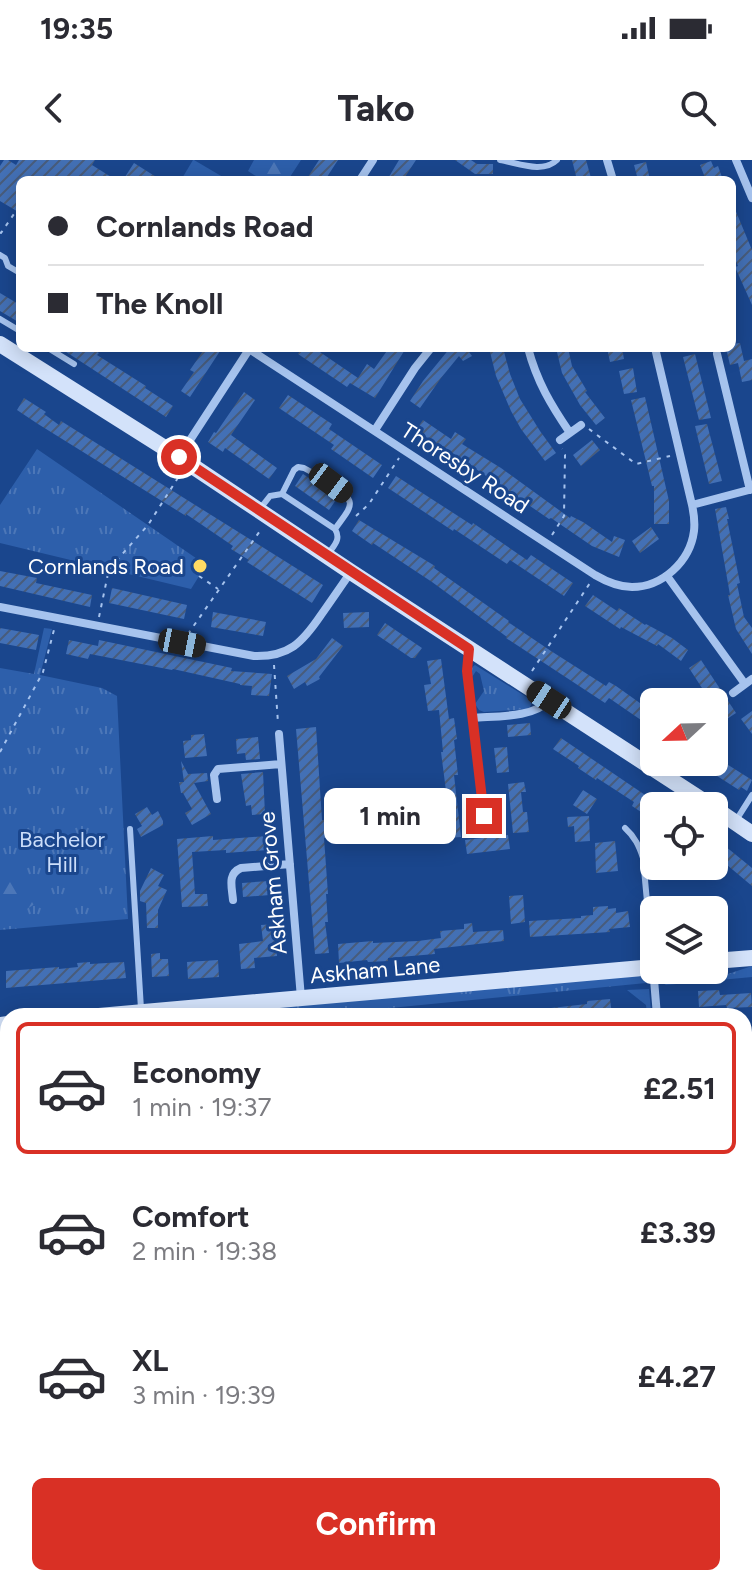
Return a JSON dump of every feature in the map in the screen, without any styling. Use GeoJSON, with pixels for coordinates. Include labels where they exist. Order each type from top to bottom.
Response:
{"type":"FeatureCollection","features":[{"type":"Feature","properties":{"kind":"street"},"geometry":{"type":"LineString","coordinates":[[736,160],[752,198]]}},
{"type":"Feature","properties":{"kind":"street"},"geometry":{"type":"LineString","coordinates":[[8,348],[689,792]]}},
{"type":"Feature","properties":{"kind":"street"},"geometry":{"type":"LineString","coordinates":[[183,460],[248,352]]}},
{"type":"Feature","properties":{"kind":"street","name":"Thoresby Road"},"geometry":{"type":"LineString","coordinates":[[256,352],[595,575],[630,587],[643,586],[667,576]]}},
{"type":"Feature","properties":{"kind":"street"},"geometry":{"type":"LineString","coordinates":[[375,430],[428,352]]}},
{"type":"Feature","properties":{"kind":"street"},"geometry":{"type":"LineString","coordinates":[[529,352],[545,395],[570,433]]}},
{"type":"Feature","properties":{"kind":"street"},"geometry":{"type":"LineString","coordinates":[[656,352],[695,522],[689,547],[667,576],[748,681],[733,693]]}},
{"type":"Feature","properties":{"kind":"street"},"geometry":{"type":"LineString","coordinates":[[692,505],[751,489],[717,354]]}},
{"type":"Feature","properties":{"kind":"street"},"geometry":{"type":"LineString","coordinates":[[560,440],[581,425]]}},
{"type":"Feature","properties":{"kind":"street"},"geometry":{"type":"LineString","coordinates":[[0,607],[254,656],[273,656],[285,652],[306,637],[351,572]]}},
{"type":"Feature","properties":{"kind":"street"},"geometry":{"type":"LineString","coordinates":[[469,649],[467,671],[484,816]]}},
{"type":"Feature","properties":{"kind":"street"},"geometry":{"type":"LineString","coordinates":[[473,718],[533,712],[549,700]]}},
{"type":"Feature","properties":{"kind":"street","name":"Askham Grove"},"geometry":{"type":"LineString","coordinates":[[279,734],[301,999]]}},
{"type":"Feature","properties":{"kind":"street"},"geometry":{"type":"LineString","coordinates":[[217,799],[214,775],[218,769],[281,764]]}},
{"type":"Feature","properties":{"kind":"street"},"geometry":{"type":"LineString","coordinates":[[728,817],[752,834]]}},
{"type":"Feature","properties":{"kind":"street"},"geometry":{"type":"LineString","coordinates":[[233,900],[231,877],[234,871],[290,864]]}},
{"type":"Feature","properties":{"kind":"street"},"geometry":{"type":"LineString","coordinates":[[728,960],[752,958]]}},
{"type":"Feature","properties":{"kind":"street","name":"Askham Lane"},"geometry":{"type":"LineString","coordinates":[[216,1008],[640,968]]}},
{"type":"Feature","properties":{"kind":"street"},"geometry":{"type":"LineString","coordinates":[[655,984],[657,1008]]}},
{"type":"Feature","properties":{"kind":"lane"},"geometry":{"type":"LineString","coordinates":[[500,160],[543,168],[557,160]]}},
{"type":"Feature","properties":{"kind":"lane"},"geometry":{"type":"LineString","coordinates":[[0,255],[16,271]]}},
{"type":"Feature","properties":{"kind":"lane"},"geometry":{"type":"LineString","coordinates":[[54,352],[74,364]]}},
{"type":"Feature","properties":{"kind":"lane"},"geometry":{"type":"LineString","coordinates":[[282,494],[298,467],[322,478]]}},
{"type":"Feature","properties":{"kind":"lane"},"geometry":{"type":"LineString","coordinates":[[331,483],[350,500],[351,507],[335,529]]}},
{"type":"Feature","properties":{"kind":"lane"},"geometry":{"type":"LineString","coordinates":[[264,514],[270,496],[282,494],[335,529],[337,541],[327,556]]}},
{"type":"Feature","properties":{"kind":"lane"},"geometry":{"type":"LineString","coordinates":[[735,822],[752,795]]}},
{"type":"Feature","properties":{"kind":"lane"},"geometry":{"type":"LineString","coordinates":[[625,828],[632,835],[643,858],[647,896]]}},
{"type":"Feature","properties":{"kind":"lane"},"geometry":{"type":"LineString","coordinates":[[130,829],[141,1008]]}},
{"type":"Feature","properties":{"kind":"path"},"geometry":{"type":"LineString","coordinates":[[0,232],[16,211]]}},
{"type":"Feature","properties":{"kind":"path"},"geometry":{"type":"LineString","coordinates":[[581,425],[591,429],[636,464],[681,453]]}},
{"type":"Feature","properties":{"kind":"path"},"geometry":{"type":"LineString","coordinates":[[547,543],[564,516],[565,455],[560,440]]}},
{"type":"Feature","properties":{"kind":"path"},"geometry":{"type":"LineString","coordinates":[[335,529],[345,528],[369,504],[404,450]]}},
{"type":"Feature","properties":{"kind":"path"},"geometry":{"type":"LineString","coordinates":[[98,626],[109,569],[148,525],[183,460]]}},
{"type":"Feature","properties":{"kind":"path"},"geometry":{"type":"LineString","coordinates":[[182,643],[219,590],[264,514]]}},
{"type":"Feature","properties":{"kind":"path"},"geometry":{"type":"LineString","coordinates":[[524,684],[595,575]]}},
{"type":"Feature","properties":{"kind":"path"},"geometry":{"type":"LineString","coordinates":[[199,576],[219,590]]}},
{"type":"Feature","properties":{"kind":"path"},"geometry":{"type":"LineString","coordinates":[[0,752],[43,672],[54,630]]}},
{"type":"Feature","properties":{"kind":"path"},"geometry":{"type":"LineString","coordinates":[[273,656],[279,734]]}},
{"type":"Feature","properties":{"kind":"green space"},"geometry":{"type":"Polygon","coordinates":[[[194,160],[221,176],[183,176],[194,160]]]}},
{"type":"Feature","properties":{"kind":"green space"},"geometry":{"type":"Polygon","coordinates":[[[254,160],[301,160],[291,176],[256,176],[248,171],[254,160]]]}},
{"type":"Feature","properties":{"kind":"green space"},"geometry":{"type":"Polygon","coordinates":[[[37,449],[206,565],[191,589],[0,543],[0,505],[37,449]]]}},
{"type":"Feature","properties":{"kind":"green space","name":"Bachelor Hill"},"geometry":{"type":"Polygon","coordinates":[[[44,628],[52,629],[40,675],[102,688],[117,696],[128,919],[0,930],[0,668],[34,674],[44,628]]]}},
{"type":"Feature","properties":{"kind":"green space"},"geometry":{"type":"Polygon","coordinates":[[[475,665],[533,701],[529,709],[479,710],[475,704],[484,691],[480,674],[476,671],[472,677],[471,668],[475,665]]]}},
{"type":"Feature","properties":{"kind":"green space"},"geometry":{"type":"Polygon","coordinates":[[[12,880],[32,887],[36,902],[24,910],[12,908],[4,898],[2,882],[12,880]]]}},
{"type":"Feature","properties":{"kind":"green space"},"geometry":{"type":"Polygon","coordinates":[[[752,966],[752,977],[728,979],[728,974],[752,966]]]}},
{"type":"Feature","properties":{"kind":"green space"},"geometry":{"type":"Polygon","coordinates":[[[640,977],[640,984],[391,1008],[271,1008],[640,977]]]}},
{"type":"Feature","properties":{"kind":"green space"},"geometry":{"type":"Polygon","coordinates":[[[649,989],[651,1008],[646,1008],[627,990],[649,989]]]}},
{"type":"Feature","properties":{"kind":"building"},"geometry":{"type":"Polygon","coordinates":[[[4,160],[16,165],[19,160],[95,160],[92,165],[110,176],[16,176],[16,211],[0,201],[0,166],[4,160]]]}},
{"type":"Feature","properties":{"kind":"building"},"geometry":{"type":"Polygon","coordinates":[[[319,160],[338,160],[328,176],[309,176],[319,160]]]}},
{"type":"Feature","properties":{"kind":"building"},"geometry":{"type":"Polygon","coordinates":[[[399,160],[416,160],[406,176],[389,176],[399,160]]]}},
{"type":"Feature","properties":{"kind":"building"},"geometry":{"type":"Polygon","coordinates":[[[455,160],[493,164],[493,174],[475,174],[455,160]]]}},
{"type":"Feature","properties":{"kind":"building"},"geometry":{"type":"Polygon","coordinates":[[[572,160],[586,160],[590,176],[576,176],[572,160]]]}},
{"type":"Feature","properties":{"kind":"building"},"geometry":{"type":"Polygon","coordinates":[[[711,161],[714,168],[718,166],[722,176],[704,176],[700,165],[711,161]]]}},
{"type":"Feature","properties":{"kind":"building"},"geometry":{"type":"Polygon","coordinates":[[[646,162],[649,176],[637,176],[634,165],[646,162]]]}},
{"type":"Feature","properties":{"kind":"building"},"geometry":{"type":"Polygon","coordinates":[[[134,163],[155,176],[126,176],[134,163]]]}},
{"type":"Feature","properties":{"kind":"building"},"geometry":{"type":"Polygon","coordinates":[[[736,212],[752,250],[752,305],[736,269],[736,212]]]}},
{"type":"Feature","properties":{"kind":"building"},"geometry":{"type":"Polygon","coordinates":[[[0,293],[16,303],[16,321],[0,311],[0,293]]]}},
{"type":"Feature","properties":{"kind":"building"},"geometry":{"type":"Polygon","coordinates":[[[740,343],[744,361],[752,359],[752,380],[742,382],[738,363],[730,365],[727,352],[736,352],[736,344],[740,343]]]}},
{"type":"Feature","properties":{"kind":"building"},"geometry":{"type":"Polygon","coordinates":[[[66,352],[99,353],[97,355],[173,406],[166,417],[66,352]]]}},
{"type":"Feature","properties":{"kind":"building"},"geometry":{"type":"Polygon","coordinates":[[[202,352],[219,352],[190,397],[181,391],[194,372],[190,370],[202,352]]]}},
{"type":"Feature","properties":{"kind":"building"},"geometry":{"type":"Polygon","coordinates":[[[320,352],[358,378],[367,364],[374,369],[386,352],[404,352],[375,398],[350,383],[347,387],[298,354],[320,352]]]}},
{"type":"Feature","properties":{"kind":"building"},"geometry":{"type":"Polygon","coordinates":[[[447,352],[469,352],[472,356],[463,361],[459,356],[420,408],[410,401],[447,352]]]}},
{"type":"Feature","properties":{"kind":"building"},"geometry":{"type":"Polygon","coordinates":[[[490,352],[504,352],[520,399],[556,453],[545,461],[521,429],[496,376],[490,352]]]}},
{"type":"Feature","properties":{"kind":"building"},"geometry":{"type":"Polygon","coordinates":[[[557,352],[569,352],[585,392],[605,418],[596,425],[580,405],[562,373],[557,352]]]}},
{"type":"Feature","properties":{"kind":"building"},"geometry":{"type":"Polygon","coordinates":[[[608,352],[623,352],[624,359],[610,362],[608,352]]]}},
{"type":"Feature","properties":{"kind":"building"},"geometry":{"type":"Polygon","coordinates":[[[695,354],[711,418],[699,420],[683,357],[695,354]]]}},
{"type":"Feature","properties":{"kind":"building"},"geometry":{"type":"Polygon","coordinates":[[[633,368],[637,392],[624,394],[619,371],[633,368]]]}},
{"type":"Feature","properties":{"kind":"building"},"geometry":{"type":"Polygon","coordinates":[[[244,392],[255,400],[231,435],[277,468],[269,479],[225,448],[223,452],[208,442],[244,392]]]}},
{"type":"Feature","properties":{"kind":"building"},"geometry":{"type":"Polygon","coordinates":[[[288,395],[332,424],[329,429],[382,465],[373,478],[331,449],[334,445],[279,408],[288,395]]]}},
{"type":"Feature","properties":{"kind":"building"},"geometry":{"type":"Polygon","coordinates":[[[645,397],[669,501],[669,524],[654,524],[654,486],[631,400],[645,397]]]}},
{"type":"Feature","properties":{"kind":"building"},"geometry":{"type":"Polygon","coordinates":[[[24,398],[59,425],[61,421],[323,585],[312,603],[247,562],[249,560],[231,549],[233,546],[186,514],[17,410],[24,398]]]}},
{"type":"Feature","properties":{"kind":"building"},"geometry":{"type":"Polygon","coordinates":[[[423,420],[451,439],[455,432],[466,439],[462,444],[570,518],[583,522],[612,542],[614,536],[625,540],[619,557],[592,546],[437,445],[416,430],[423,420]]]}},
{"type":"Feature","properties":{"kind":"building"},"geometry":{"type":"Polygon","coordinates":[[[707,424],[722,481],[709,484],[695,426],[707,424]]]}},
{"type":"Feature","properties":{"kind":"building"},"geometry":{"type":"Polygon","coordinates":[[[592,440],[600,450],[581,466],[573,455],[592,440]]]}},
{"type":"Feature","properties":{"kind":"building"},"geometry":{"type":"Polygon","coordinates":[[[303,474],[338,497],[329,510],[295,486],[303,474]]]}},
{"type":"Feature","properties":{"kind":"building"},"geometry":{"type":"Polygon","coordinates":[[[396,476],[527,560],[531,555],[573,583],[564,596],[510,560],[507,564],[388,488],[396,476]]]}},
{"type":"Feature","properties":{"kind":"building"},"geometry":{"type":"Polygon","coordinates":[[[726,507],[744,617],[752,628],[752,654],[736,629],[728,595],[715,509],[726,507]]]}},
{"type":"Feature","properties":{"kind":"building"},"geometry":{"type":"Polygon","coordinates":[[[359,520],[435,566],[551,651],[606,686],[609,682],[616,686],[640,703],[640,719],[609,698],[605,703],[506,638],[432,582],[352,531],[359,520]]]}},
{"type":"Feature","properties":{"kind":"building"},"geometry":{"type":"Polygon","coordinates":[[[651,527],[659,539],[640,553],[632,541],[651,527]]]}},
{"type":"Feature","properties":{"kind":"building"},"geometry":{"type":"Polygon","coordinates":[[[0,571],[37,578],[36,583],[92,595],[90,607],[0,586],[0,571]]]}},
{"type":"Feature","properties":{"kind":"building"},"geometry":{"type":"Polygon","coordinates":[[[112,588],[187,605],[184,619],[109,603],[112,588]]]}},
{"type":"Feature","properties":{"kind":"building"},"geometry":{"type":"Polygon","coordinates":[[[593,595],[688,650],[681,661],[658,644],[620,629],[585,606],[593,595]]]}},
{"type":"Feature","properties":{"kind":"building"},"geometry":{"type":"Polygon","coordinates":[[[213,612],[266,622],[263,636],[211,627],[213,612]]]}},
{"type":"Feature","properties":{"kind":"building"},"geometry":{"type":"Polygon","coordinates":[[[369,612],[369,627],[344,628],[343,613],[369,612]]]}},
{"type":"Feature","properties":{"kind":"building"},"geometry":{"type":"Polygon","coordinates":[[[385,623],[422,648],[415,658],[377,635],[385,623]]]}},
{"type":"Feature","properties":{"kind":"building"},"geometry":{"type":"Polygon","coordinates":[[[0,628],[39,635],[36,650],[0,643],[0,628]]]}},
{"type":"Feature","properties":{"kind":"building"},"geometry":{"type":"Polygon","coordinates":[[[332,638],[343,646],[320,679],[307,686],[305,682],[294,689],[287,676],[316,659],[332,638]]]}},
{"type":"Feature","properties":{"kind":"building"},"geometry":{"type":"Polygon","coordinates":[[[69,640],[98,646],[99,640],[232,668],[231,671],[272,674],[269,696],[251,695],[252,686],[173,669],[90,654],[88,659],[66,654],[69,640]]]}},
{"type":"Feature","properties":{"kind":"building"},"geometry":{"type":"Polygon","coordinates":[[[441,659],[449,719],[454,718],[457,739],[454,740],[458,775],[454,775],[461,837],[447,838],[439,710],[428,711],[424,685],[431,684],[427,661],[441,659]]]}},
{"type":"Feature","properties":{"kind":"building"},"geometry":{"type":"Polygon","coordinates":[[[701,660],[719,688],[702,688],[689,668],[701,660]]]}},
{"type":"Feature","properties":{"kind":"building"},"geometry":{"type":"Polygon","coordinates":[[[728,701],[736,713],[728,718],[728,701]]]}},
{"type":"Feature","properties":{"kind":"building"},"geometry":{"type":"Polygon","coordinates":[[[752,711],[752,734],[741,719],[752,711]]]}},
{"type":"Feature","properties":{"kind":"building"},"geometry":{"type":"Polygon","coordinates":[[[530,723],[531,735],[508,737],[507,725],[530,723]]]}},
{"type":"Feature","properties":{"kind":"building"},"geometry":{"type":"Polygon","coordinates":[[[316,727],[322,820],[328,820],[329,837],[324,838],[328,894],[328,922],[325,922],[329,953],[315,954],[296,729],[316,727]]]}},
{"type":"Feature","properties":{"kind":"building"},"geometry":{"type":"Polygon","coordinates":[[[204,734],[207,756],[185,758],[183,741],[191,740],[191,735],[204,734]]]}},
{"type":"Feature","properties":{"kind":"building"},"geometry":{"type":"Polygon","coordinates":[[[258,737],[260,759],[246,760],[245,753],[237,754],[236,739],[258,737]]]}},
{"type":"Feature","properties":{"kind":"building"},"geometry":{"type":"Polygon","coordinates":[[[561,738],[641,792],[640,811],[632,806],[634,802],[553,749],[561,738]]]}},
{"type":"Feature","properties":{"kind":"building"},"geometry":{"type":"Polygon","coordinates":[[[507,747],[509,772],[497,773],[494,748],[507,747]]]}},
{"type":"Feature","properties":{"kind":"building"},"geometry":{"type":"Polygon","coordinates":[[[181,761],[188,774],[207,773],[208,781],[194,783],[211,814],[192,825],[185,813],[192,809],[181,793],[179,782],[184,782],[181,761]]]}},
{"type":"Feature","properties":{"kind":"building"},"geometry":{"type":"Polygon","coordinates":[[[728,765],[752,780],[747,791],[741,787],[739,790],[717,776],[728,776],[728,765]]]}},
{"type":"Feature","properties":{"kind":"building"},"geometry":{"type":"Polygon","coordinates":[[[263,772],[265,814],[252,815],[251,805],[246,806],[241,774],[263,772]]]}},
{"type":"Feature","properties":{"kind":"building"},"geometry":{"type":"Polygon","coordinates":[[[524,782],[526,792],[521,792],[523,812],[527,812],[529,832],[513,833],[508,784],[524,782]]]}},
{"type":"Feature","properties":{"kind":"building"},"geometry":{"type":"Polygon","coordinates":[[[583,790],[597,799],[587,814],[573,805],[583,790]]]}},
{"type":"Feature","properties":{"kind":"building"},"geometry":{"type":"Polygon","coordinates":[[[147,807],[152,815],[158,811],[163,825],[141,837],[137,829],[142,826],[135,814],[147,807]]]}},
{"type":"Feature","properties":{"kind":"building"},"geometry":{"type":"Polygon","coordinates":[[[589,816],[590,841],[575,842],[574,826],[568,827],[567,817],[589,816]]]}},
{"type":"Feature","properties":{"kind":"building"},"geometry":{"type":"Polygon","coordinates":[[[508,835],[510,849],[467,854],[465,840],[508,835]]]}},
{"type":"Feature","properties":{"kind":"building"},"geometry":{"type":"Polygon","coordinates":[[[213,836],[213,840],[267,836],[268,850],[192,852],[195,894],[207,894],[208,906],[182,907],[177,839],[213,836]]]}},
{"type":"Feature","properties":{"kind":"building"},"geometry":{"type":"Polygon","coordinates":[[[615,841],[618,871],[596,873],[595,843],[615,841]]]}},
{"type":"Feature","properties":{"kind":"building"},"geometry":{"type":"Polygon","coordinates":[[[728,848],[752,868],[752,886],[728,866],[728,848]]]}},
{"type":"Feature","properties":{"kind":"building"},"geometry":{"type":"Polygon","coordinates":[[[151,868],[164,875],[158,886],[167,890],[158,910],[158,928],[147,928],[146,903],[140,901],[140,891],[151,868]]]}},
{"type":"Feature","properties":{"kind":"building"},"geometry":{"type":"Polygon","coordinates":[[[269,881],[270,895],[243,897],[242,883],[269,881]]]}},
{"type":"Feature","properties":{"kind":"building"},"geometry":{"type":"Polygon","coordinates":[[[523,895],[525,922],[511,924],[509,896],[523,895]]]}},
{"type":"Feature","properties":{"kind":"building"},"geometry":{"type":"Polygon","coordinates":[[[608,906],[608,909],[616,908],[616,913],[628,911],[630,927],[609,929],[610,932],[530,937],[529,921],[581,918],[593,915],[593,907],[608,906]]]}},
{"type":"Feature","properties":{"kind":"building"},"geometry":{"type":"Polygon","coordinates":[[[472,923],[473,932],[503,930],[504,941],[434,949],[435,954],[388,958],[388,961],[339,963],[338,944],[441,938],[440,931],[464,929],[464,924],[472,923]]]}},
{"type":"Feature","properties":{"kind":"building"},"geometry":{"type":"Polygon","coordinates":[[[275,924],[277,956],[254,958],[255,968],[241,969],[239,944],[263,941],[261,925],[275,924]]]}},
{"type":"Feature","properties":{"kind":"building"},"geometry":{"type":"Polygon","coordinates":[[[160,953],[160,959],[168,959],[169,976],[152,977],[151,954],[160,953]]]}},
{"type":"Feature","properties":{"kind":"building"},"geometry":{"type":"Polygon","coordinates":[[[218,960],[219,977],[188,979],[187,962],[218,960]]]}},
{"type":"Feature","properties":{"kind":"building"},"geometry":{"type":"Polygon","coordinates":[[[124,962],[126,978],[6,988],[6,971],[78,967],[77,963],[124,962]]]}},
{"type":"Feature","properties":{"kind":"building"},"geometry":{"type":"Polygon","coordinates":[[[719,990],[720,995],[751,993],[752,1007],[699,1007],[698,991],[719,990]]]}},
{"type":"Feature","properties":{"kind":"building"},"geometry":{"type":"Polygon","coordinates":[[[610,999],[611,1008],[551,1008],[587,1004],[587,1001],[610,999]]]}},
{"type":"Feature","properties":{"kind":"place","name":"Cornlands Road"},"geometry":{"type":"Point","coordinates":[200,566]}},
{"type":"Feature","properties":{"kind":"route"},"geometry":{"type":"LineString","coordinates":[[179,457],[469,649],[467,671],[484,816]]}}]}
